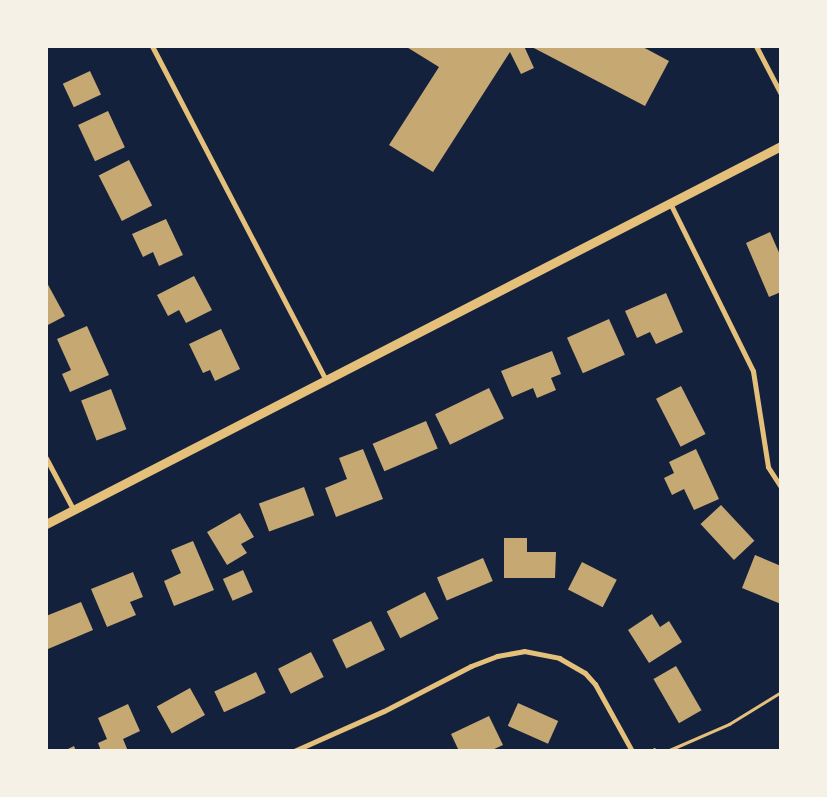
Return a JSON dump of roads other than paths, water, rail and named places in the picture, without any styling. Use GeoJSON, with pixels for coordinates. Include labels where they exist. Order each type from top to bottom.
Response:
{"type":"FeatureCollection","features":[{"type":"Feature","properties":{"kind":"street"},"geometry":{"type":"LineString","coordinates":[[152,46],[326,380]]}},
{"type":"Feature","properties":{"kind":"street"},"geometry":{"type":"LineString","coordinates":[[756,46],[781,94]]}},
{"type":"Feature","properties":{"kind":"street"},"geometry":{"type":"LineString","coordinates":[[46,524],[781,146]]}},
{"type":"Feature","properties":{"kind":"street"},"geometry":{"type":"LineString","coordinates":[[670,203],[753,372],[768,467],[781,487]]}},
{"type":"Feature","properties":{"kind":"street"},"geometry":{"type":"LineString","coordinates":[[46,458],[73,510]]}},
{"type":"Feature","properties":{"kind":"street"},"geometry":{"type":"LineString","coordinates":[[294,751],[384,711],[471,666],[497,656],[524,651],[559,658],[585,673],[595,684],[632,751]]}}]}
